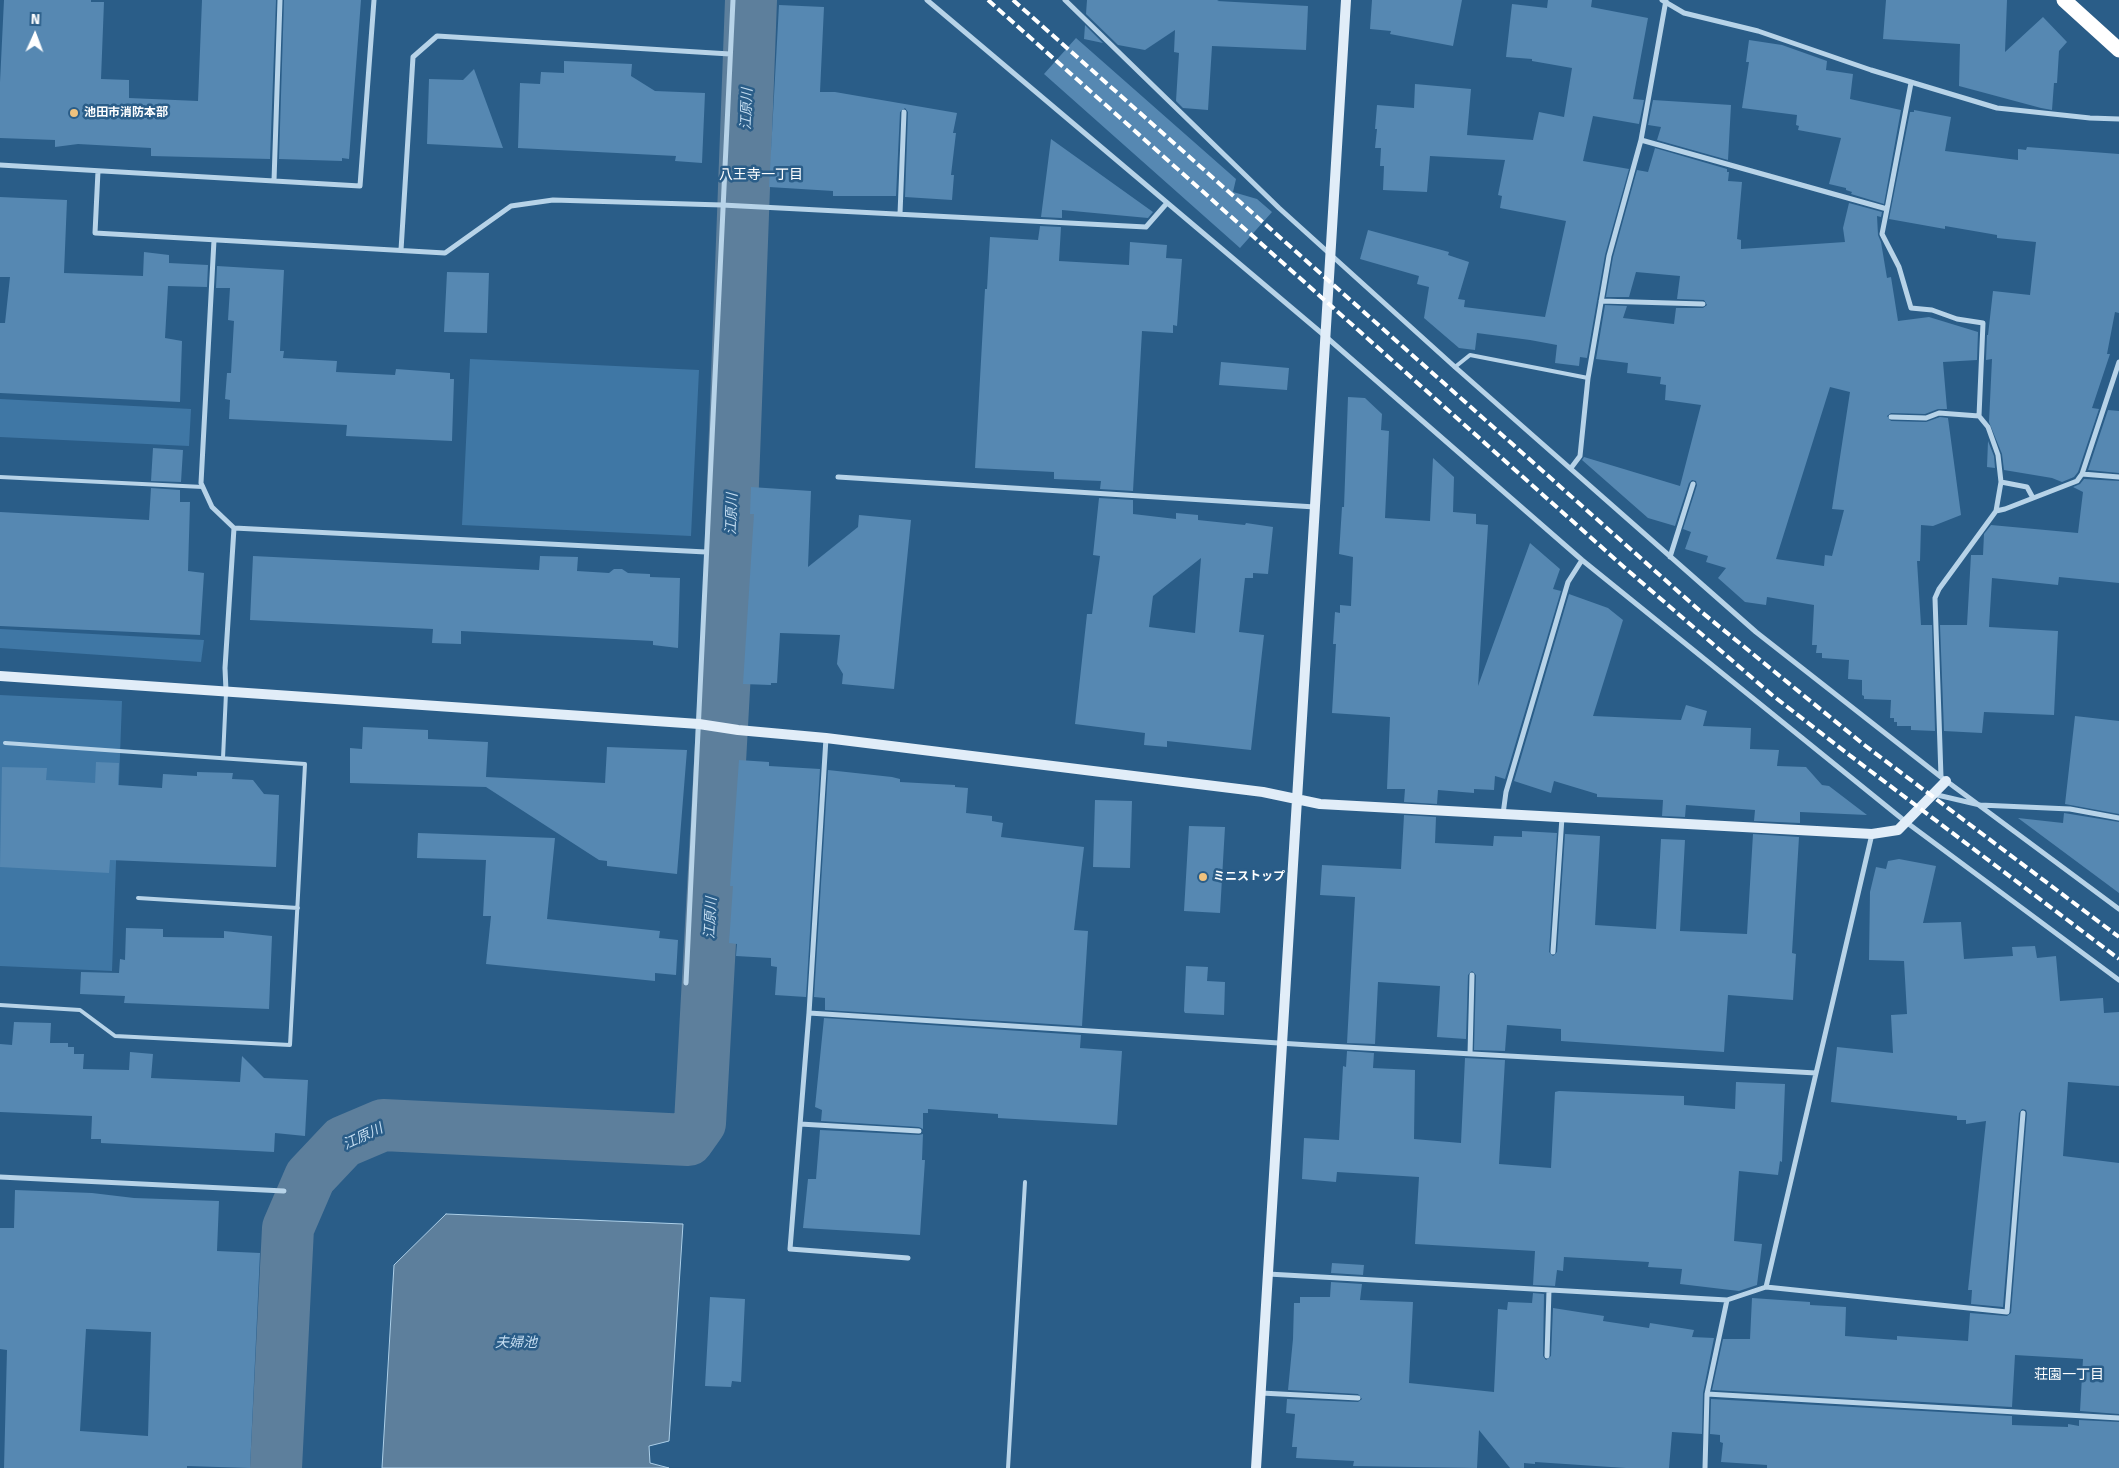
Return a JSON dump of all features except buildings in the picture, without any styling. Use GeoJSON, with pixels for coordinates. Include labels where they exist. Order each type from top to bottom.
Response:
{"type":"FeatureCollection","features":[{"type":"Feature","properties":{"kind":"highway"},"geometry":{"type":"LineString","coordinates":[[2064,0],[2119,50]]}},
{"type":"Feature","properties":{"kind":"street"},"geometry":{"type":"LineString","coordinates":[[274,181],[280,0]]}},
{"type":"Feature","properties":{"kind":"street"},"geometry":{"type":"LineString","coordinates":[[0,165],[360,186],[374,0]]}},
{"type":"Feature","properties":{"kind":"street"},"geometry":{"type":"LineString","coordinates":[[686,983],[704,725],[706,552],[732,0]]}},
{"type":"Feature","properties":{"kind":"street"},"geometry":{"type":"LineString","coordinates":[[927,0],[1325,336],[1582,560],[1906,822],[2119,980]]}},
{"type":"Feature","properties":{"kind":"street"},"geometry":{"type":"LineString","coordinates":[[1065,0],[1279,208],[1455,367],[1756,632],[1943,779],[2119,910]]}},
{"type":"Feature","properties":{"kind":"street"},"geometry":{"type":"LineString","coordinates":[[1256,1468],[1346,0]]}},
{"type":"Feature","properties":{"kind":"street"},"geometry":{"type":"LineString","coordinates":[[1571,468],[1580,456],[1588,378],[1610,256],[1641,140],[1664,1],[1684,13],[1758,31],[1911,83],[1997,108],[2090,118],[2119,119]]}},
{"type":"Feature","properties":{"kind":"street"},"geometry":{"type":"LineString","coordinates":[[401,250],[412,57],[437,36],[730,54]]}},
{"type":"Feature","properties":{"kind":"street"},"geometry":{"type":"LineString","coordinates":[[0,676],[704,725],[826,738],[1263,792],[1320,804],[1872,834],[1898,830],[1933,794],[1943,779],[1935,598],[1939,589],[1996,511],[2001,482],[1998,455],[1988,428],[1979,416],[1983,323],[1958,319],[1932,310],[1910,308],[1899,267],[1882,234],[1911,83]]}},
{"type":"Feature","properties":{"kind":"street"},"geometry":{"type":"LineString","coordinates":[[900,214],[904,112]]}},
{"type":"Feature","properties":{"kind":"street"},"geometry":{"type":"LineString","coordinates":[[1641,140],[1887,209]]}},
{"type":"Feature","properties":{"kind":"street"},"geometry":{"type":"LineString","coordinates":[[98,171],[96,232],[445,252],[511,206],[553,200],[722,205],[1146,227],[1167,203]]}},
{"type":"Feature","properties":{"kind":"street"},"geometry":{"type":"LineString","coordinates":[[214,240],[201,483],[212,506],[234,528],[706,552]]}},
{"type":"Feature","properties":{"kind":"street"},"geometry":{"type":"LineString","coordinates":[[1602,301],[1703,304]]}},
{"type":"Feature","properties":{"kind":"street"},"geometry":{"type":"LineString","coordinates":[[1996,511],[2077,481],[2082,474],[2119,362]]}},
{"type":"Feature","properties":{"kind":"street"},"geometry":{"type":"LineString","coordinates":[[1891,417],[1926,418],[1938,413],[1979,416]]}},
{"type":"Feature","properties":{"kind":"street"},"geometry":{"type":"LineString","coordinates":[[2082,474],[2119,477]]}},
{"type":"Feature","properties":{"kind":"street"},"geometry":{"type":"LineString","coordinates":[[838,477],[1315,507]]}},
{"type":"Feature","properties":{"kind":"street"},"geometry":{"type":"LineString","coordinates":[[2001,482],[2027,487],[2033,498]]}},
{"type":"Feature","properties":{"kind":"street"},"geometry":{"type":"LineString","coordinates":[[1670,557],[1693,484]]}},
{"type":"Feature","properties":{"kind":"street"},"geometry":{"type":"LineString","coordinates":[[226,692],[225,668],[234,528]]}},
{"type":"Feature","properties":{"kind":"street"},"geometry":{"type":"LineString","coordinates":[[1503,814],[1506,792],[1568,582],[1582,560]]}},
{"type":"Feature","properties":{"kind":"street"},"geometry":{"type":"LineString","coordinates":[[826,738],[809,1013],[790,1249],[908,1258]]}},
{"type":"Feature","properties":{"kind":"street"},"geometry":{"type":"LineString","coordinates":[[1933,794],[1980,805],[2070,809],[2119,818]]}},
{"type":"Feature","properties":{"kind":"street"},"geometry":{"type":"LineString","coordinates":[[1554,952],[1562,817]]}},
{"type":"Feature","properties":{"kind":"street"},"geometry":{"type":"LineString","coordinates":[[1766,1286],[1872,834]]}},
{"type":"Feature","properties":{"kind":"street"},"geometry":{"type":"LineString","coordinates":[[1470,1054],[1472,975]]}},
{"type":"Feature","properties":{"kind":"street"},"geometry":{"type":"LineString","coordinates":[[809,1013],[1282,1043],[1816,1073]]}},
{"type":"Feature","properties":{"kind":"street"},"geometry":{"type":"LineString","coordinates":[[1268,1274],[1727,1300],[1766,1286],[2007,1312],[2023,1113]]}},
{"type":"Feature","properties":{"kind":"street"},"geometry":{"type":"LineString","coordinates":[[800,1124],[919,1132]]}},
{"type":"Feature","properties":{"kind":"street"},"geometry":{"type":"LineString","coordinates":[[0,1177],[284,1191]]}},
{"type":"Feature","properties":{"kind":"street"},"geometry":{"type":"LineString","coordinates":[[1547,1356],[1549,1290]]}},
{"type":"Feature","properties":{"kind":"street"},"geometry":{"type":"LineString","coordinates":[[1706,1468],[1707,1394],[1727,1300]]}},
{"type":"Feature","properties":{"kind":"street"},"geometry":{"type":"LineString","coordinates":[[1261,1393],[1358,1398]]}},
{"type":"Feature","properties":{"kind":"street"},"geometry":{"type":"LineString","coordinates":[[1707,1394],[2119,1418]]}},
{"type":"Feature","properties":{"kind":"lane"},"geometry":{"type":"LineString","coordinates":[[1455,367],[1470,355],[1588,378]]}},
{"type":"Feature","properties":{"kind":"lane"},"geometry":{"type":"LineString","coordinates":[[0,477],[202,487]]}},
{"type":"Feature","properties":{"kind":"lane"},"geometry":{"type":"LineString","coordinates":[[223,758],[226,692]]}},
{"type":"Feature","properties":{"kind":"lane"},"geometry":{"type":"LineString","coordinates":[[0,1005],[80,1010],[115,1036],[290,1045],[305,764],[6,744]]}},
{"type":"Feature","properties":{"kind":"lane"},"geometry":{"type":"LineString","coordinates":[[138,898],[298,908]]}},
{"type":"Feature","properties":{"kind":"lane"},"geometry":{"type":"LineString","coordinates":[[1008,1468],[1025,1182]]}},
{"type":"Feature","properties":{"kind":"shaded area"},"geometry":{"type":"Polygon","coordinates":[[[470,359],[699,370],[691,536],[462,525],[470,359]]]}},
{"type":"Feature","properties":{"kind":"shaded area"},"geometry":{"type":"Polygon","coordinates":[[[0,399],[191,409],[189,446],[0,437],[0,399]]]}},
{"type":"Feature","properties":{"kind":"shaded area"},"geometry":{"type":"Polygon","coordinates":[[[0,629],[204,640],[201,662],[0,648],[0,629]]]}},
{"type":"Feature","properties":{"kind":"shaded area"},"geometry":{"type":"Polygon","coordinates":[[[0,695],[122,701],[112,971],[0,966],[0,695]]]}},
{"type":"Feature","properties":{"kind":"water","name":"夫婦池"},"geometry":{"type":"Polygon","coordinates":[[[446,1214],[683,1224],[669,1441],[649,1446],[650,1463],[669,1468],[382,1468],[394,1265],[446,1214]]]}},
{"type":"Feature","properties":{"kind":"waterway","name":"江原川"},"geometry":{"type":"LineString","coordinates":[[276,1468],[288,1228],[310,1177],[343,1142],[383,1125],[688,1140],[700,1123],[728,617],[751,0]]}},
{"type":"Feature","properties":{"kind":"railway"},"geometry":{"type":"LineString","coordinates":[[988,0],[1625,568],[1772,695],[2119,959]]}},
{"type":"Feature","properties":{"kind":"railway"},"geometry":{"type":"LineString","coordinates":[[1013,0],[1699,610],[1863,744],[2119,937]]}},
{"type":"Feature","properties":{"kind":"place","name":"池田市消防本部"},"geometry":{"type":"Point","coordinates":[74,113]}},
{"type":"Feature","properties":{"kind":"place","name":"ミニストップ"},"geometry":{"type":"Point","coordinates":[1203,877]}},
{"type":"Feature","properties":{"kind":"district","name":"八王寺一丁目"},"geometry":{"type":"Point","coordinates":[761,175]}},
{"type":"Feature","properties":{"kind":"district","name":"荘園一丁目"},"geometry":{"type":"Point","coordinates":[2069,1375]}}]}
